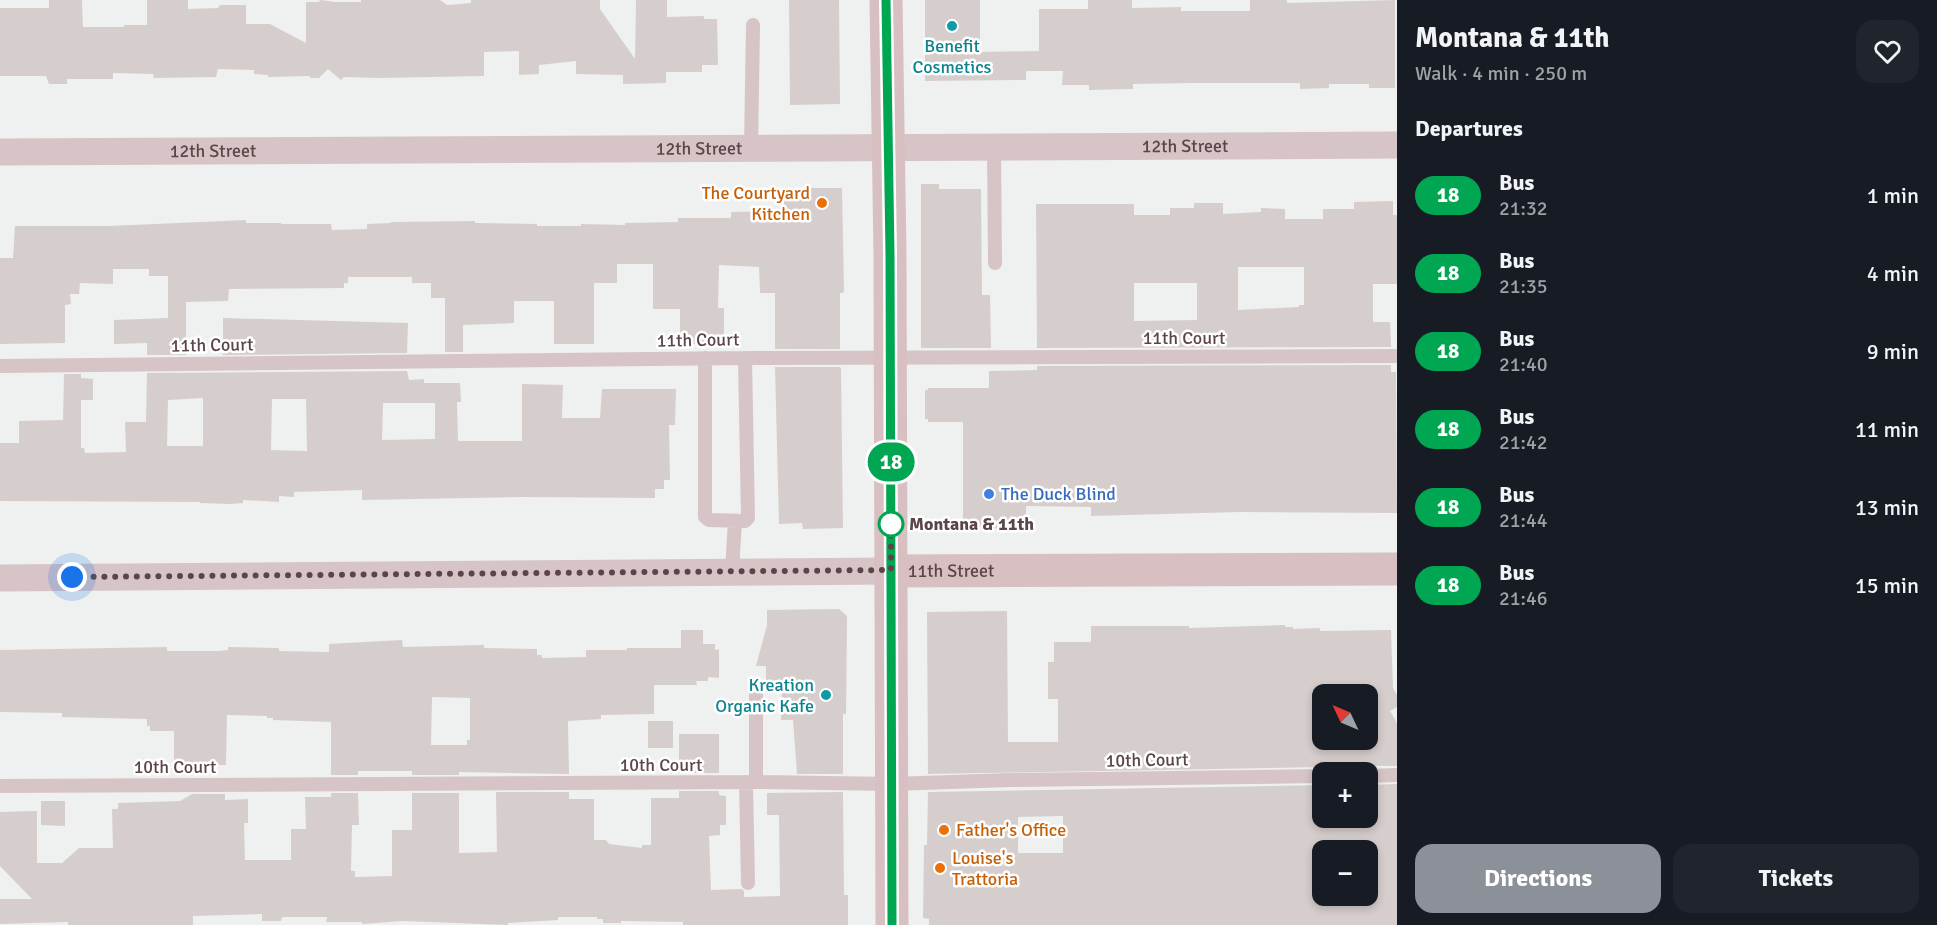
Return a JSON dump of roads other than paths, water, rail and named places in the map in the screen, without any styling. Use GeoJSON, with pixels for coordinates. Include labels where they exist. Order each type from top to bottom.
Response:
{"type":"FeatureCollection","features":[{"type":"Feature","properties":{"kind":"street"},"geometry":{"type":"LineString","coordinates":[[886,0],[892,925]]}},
{"type":"Feature","properties":{"kind":"street","name":"12th Street"},"geometry":{"type":"LineString","coordinates":[[0,152],[1397,145]]}},
{"type":"Feature","properties":{"kind":"street","name":"11th Street"},"geometry":{"type":"LineString","coordinates":[[0,578],[732,571],[1397,569]]}},
{"type":"Feature","properties":{"kind":"lane"},"geometry":{"type":"LineString","coordinates":[[751,148],[753,25]]}},
{"type":"Feature","properties":{"kind":"lane"},"geometry":{"type":"LineString","coordinates":[[994,147],[995,263]]}},
{"type":"Feature","properties":{"kind":"lane","name":"11th Court"},"geometry":{"type":"LineString","coordinates":[[0,366],[705,358],[1397,356]]}},
{"type":"Feature","properties":{"kind":"lane"},"geometry":{"type":"LineString","coordinates":[[705,358],[705,516],[709,519],[745,521],[748,518],[745,358]]}},
{"type":"Feature","properties":{"kind":"lane"},"geometry":{"type":"LineString","coordinates":[[732,571],[735,521]]}},
{"type":"Feature","properties":{"kind":"lane"},"geometry":{"type":"LineString","coordinates":[[748,883],[756,692]]}},
{"type":"Feature","properties":{"kind":"lane","name":"10th Court"},"geometry":{"type":"LineString","coordinates":[[0,786],[751,782],[892,784],[1312,776]]}},
{"type":"Feature","properties":{"kind":"lane"},"geometry":{"type":"LineString","coordinates":[[1378,776],[1397,776]]}},
{"type":"Feature","properties":{"kind":"place","name":"Benefit Cosmetics"},"geometry":{"type":"Point","coordinates":[952,26]}},
{"type":"Feature","properties":{"kind":"place","name":"The Courtyard Kitchen"},"geometry":{"type":"Point","coordinates":[822,203]}},
{"type":"Feature","properties":{"kind":"place","name":"The Duck Blind"},"geometry":{"type":"Point","coordinates":[989,494]}},
{"type":"Feature","properties":{"kind":"place","name":"Montana & 11th"},"geometry":{"type":"Point","coordinates":[891,524]}},
{"type":"Feature","properties":{"kind":"place","name":"Kreation Organic Kafe"},"geometry":{"type":"Point","coordinates":[826,695]}},
{"type":"Feature","properties":{"kind":"place","name":"Father's Office"},"geometry":{"type":"Point","coordinates":[944,830]}},
{"type":"Feature","properties":{"kind":"place","name":"Louise's Trattoria"},"geometry":{"type":"Point","coordinates":[940,868]}}]}
